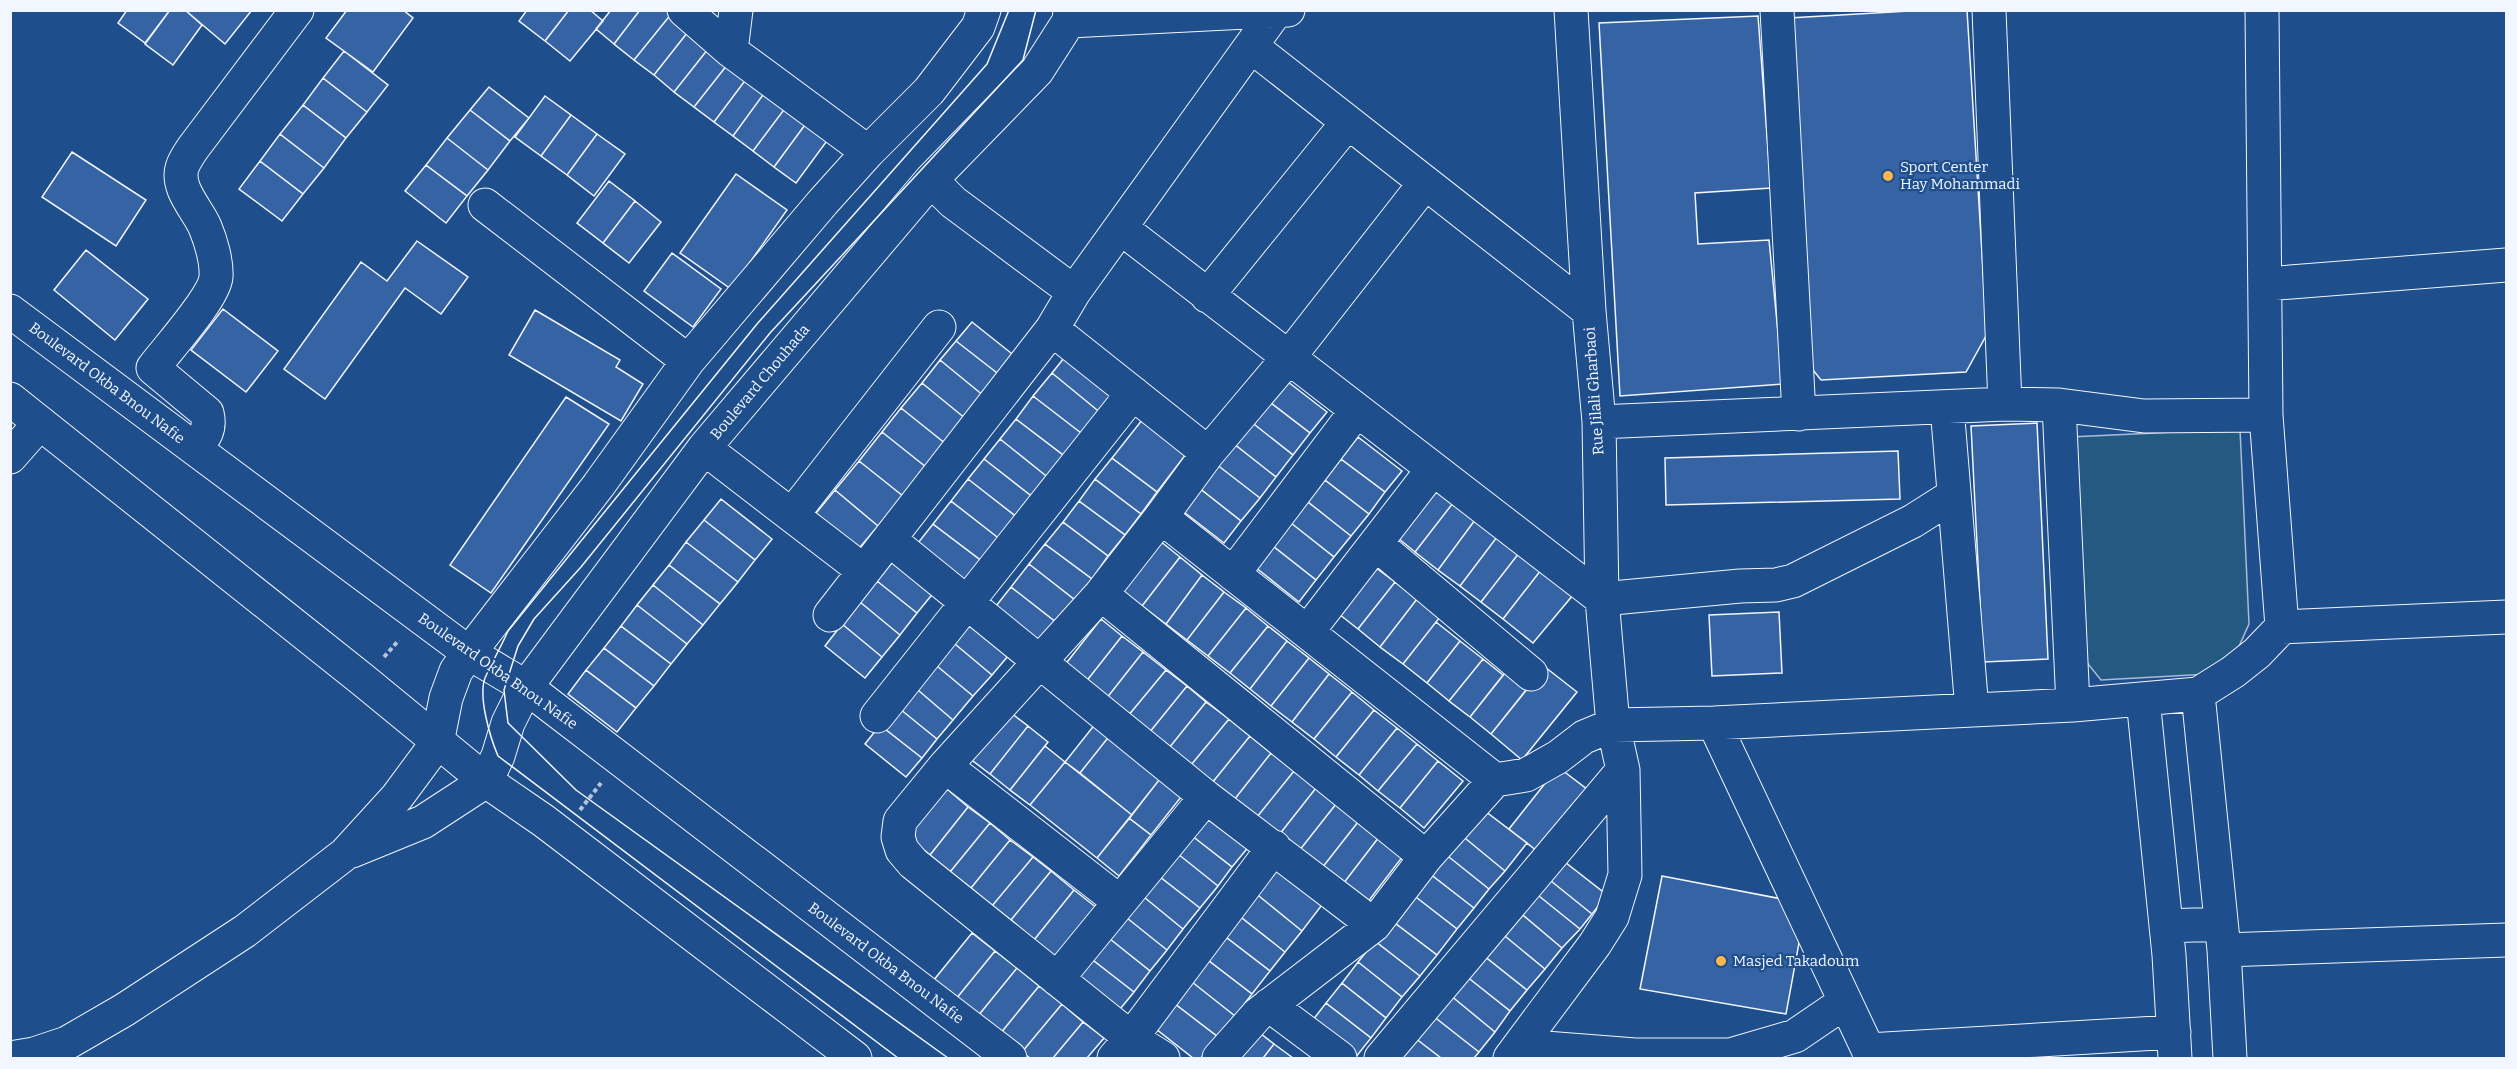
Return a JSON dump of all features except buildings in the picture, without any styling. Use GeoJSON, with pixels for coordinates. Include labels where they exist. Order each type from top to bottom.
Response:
{"type":"FeatureCollection","features":[{"type":"Feature","properties":{"kind":"street"},"geometry":{"type":"LineString","coordinates":[[128,398],[209,295],[216,278],[213,254],[205,227],[185,190],[181,179],[182,169],[193,148],[297,10]]}},
{"type":"Feature","properties":{"kind":"street"},"geometry":{"type":"LineString","coordinates":[[684,10],[731,51],[868,152]]}},
{"type":"Feature","properties":{"kind":"street"},"geometry":{"type":"LineString","coordinates":[[731,51],[735,10]]}},
{"type":"Feature","properties":{"kind":"street"},"geometry":{"type":"LineString","coordinates":[[10,1058],[34,1054],[67,1043],[124,1010],[245,931],[345,854],[397,797],[437,743],[446,698],[456,671],[469,652],[598,486],[688,361],[868,152],[929,91],[978,27],[984,10]]}},
{"type":"Feature","properties":{"kind":"street"},"geometry":{"type":"LineString","coordinates":[[1070,16],[1288,10]]}},
{"type":"Feature","properties":{"kind":"street","name":"Rue Jilali Gharbaoi"},"geometry":{"type":"LineString","coordinates":[[1515,1052],[1595,944],[1612,917],[1625,875],[1623,770],[1613,725],[1602,599],[1599,422],[1588,311],[1571,10]]}},
{"type":"Feature","properties":{"kind":"street"},"geometry":{"type":"LineString","coordinates":[[1777,10],[1799,414]]}},
{"type":"Feature","properties":{"kind":"street"},"geometry":{"type":"LineString","coordinates":[[1989,10],[2005,404]]}},
{"type":"Feature","properties":{"kind":"street"},"geometry":{"type":"LineString","coordinates":[[2262,10],[2265,415],[2282,627]]}},
{"type":"Feature","properties":{"kind":"street"},"geometry":{"type":"LineString","coordinates":[[830,615],[1052,328],[1074,292],[1276,11]]}},
{"type":"Feature","properties":{"kind":"street","name":"Boulevard Chouhada"},"geometry":{"type":"LineString","coordinates":[[486,781],[498,756],[508,723],[526,687],[704,448],[931,180],[1037,71],[1070,16]]}},
{"type":"Feature","properties":{"kind":"street"},"geometry":{"type":"LineString","coordinates":[[1251,46],[1588,311]]}},
{"type":"Feature","properties":{"kind":"street"},"geometry":{"type":"LineString","coordinates":[[1207,296],[1348,122]]}},
{"type":"Feature","properties":{"kind":"street"},"geometry":{"type":"LineString","coordinates":[[931,180],[953,202],[1074,292]]}},
{"type":"Feature","properties":{"kind":"street"},"geometry":{"type":"LineString","coordinates":[[1163,1059],[1122,1048],[1057,979],[913,863],[902,850],[898,837],[900,821],[945,766],[1101,594],[1208,453],[1289,357],[1425,183]]}},
{"type":"Feature","properties":{"kind":"street"},"geometry":{"type":"LineString","coordinates":[[484,205],[688,361]]}},
{"type":"Feature","properties":{"kind":"street"},"geometry":{"type":"LineString","coordinates":[[1121,228],[1602,599],[1740,586],[1776,585],[1793,581],[1913,521],[1954,495]]}},
{"type":"Feature","properties":{"kind":"street"},"geometry":{"type":"LineString","coordinates":[[2265,284],[2506,265]]}},
{"type":"Feature","properties":{"kind":"street","name":"Boulevard Okba Bnou Nafie"},"geometry":{"type":"LineString","coordinates":[[10,310],[469,652],[526,687],[1010,1059]]}},
{"type":"Feature","properties":{"kind":"street"},"geometry":{"type":"LineString","coordinates":[[792,515],[939,327]]}},
{"type":"Feature","properties":{"kind":"street"},"geometry":{"type":"LineString","coordinates":[[1052,328],[1208,453]]}},
{"type":"Feature","properties":{"kind":"street"},"geometry":{"type":"LineString","coordinates":[[153,368],[207,413],[210,426],[195,448]]}},
{"type":"Feature","properties":{"kind":"street"},"geometry":{"type":"LineString","coordinates":[[877,716],[1133,393]]}},
{"type":"Feature","properties":{"kind":"street"},"geometry":{"type":"LineString","coordinates":[[10,399],[363,680],[437,743],[561,834],[855,1059]]}},
{"type":"Feature","properties":{"kind":"street"},"geometry":{"type":"LineString","coordinates":[[1599,422],[2005,404],[2059,405],[2144,416],[2265,415]]}},
{"type":"Feature","properties":{"kind":"street"},"geometry":{"type":"LineString","coordinates":[[2059,405],[2073,705]]}},
{"type":"Feature","properties":{"kind":"street"},"geometry":{"type":"LineString","coordinates":[[1947,407],[1972,710]]}},
{"type":"Feature","properties":{"kind":"street"},"geometry":{"type":"LineString","coordinates":[[1233,574],[1357,410]]}},
{"type":"Feature","properties":{"kind":"street"},"geometry":{"type":"LineString","coordinates":[[10,457],[40,423]]}},
{"type":"Feature","properties":{"kind":"street"},"geometry":{"type":"LineString","coordinates":[[704,448],[864,571]]}},
{"type":"Feature","properties":{"kind":"street"},"geometry":{"type":"LineString","coordinates":[[1308,631],[1433,469]]}},
{"type":"Feature","properties":{"kind":"street"},"geometry":{"type":"LineString","coordinates":[[1161,517],[1495,780]]}},
{"type":"Feature","properties":{"kind":"street"},"geometry":{"type":"LineString","coordinates":[[890,540],[1206,797],[1374,925]]}},
{"type":"Feature","properties":{"kind":"street"},"geometry":{"type":"LineString","coordinates":[[1376,544],[1531,674]]}},
{"type":"Feature","properties":{"kind":"street"},"geometry":{"type":"LineString","coordinates":[[1101,594],[1426,857]]}},
{"type":"Feature","properties":{"kind":"street"},"geometry":{"type":"LineString","coordinates":[[1219,1059],[1269,1005],[1374,925],[1426,857],[1495,780],[1526,775],[1558,757],[1584,737],[1613,725],[1714,723],[2073,705],[2198,694],[2241,666],[2282,627],[2506,617]]}},
{"type":"Feature","properties":{"kind":"street"},"geometry":{"type":"LineString","coordinates":[[2198,694],[2222,937],[2230,1059]]}},
{"type":"Feature","properties":{"kind":"street"},"geometry":{"type":"LineString","coordinates":[[1714,723],[1870,1054],[2174,1045],[2166,926],[2143,699]]}},
{"type":"Feature","properties":{"kind":"street"},"geometry":{"type":"LineString","coordinates":[[945,766],[1120,902]]}},
{"type":"Feature","properties":{"kind":"street"},"geometry":{"type":"LineString","coordinates":[[1381,1059],[1623,770]]}},
{"type":"Feature","properties":{"kind":"street"},"geometry":{"type":"LineString","coordinates":[[345,854],[423,822],[486,781]]}},
{"type":"Feature","properties":{"kind":"street"},"geometry":{"type":"LineString","coordinates":[[1057,979],[1206,797]]}},
{"type":"Feature","properties":{"kind":"street"},"geometry":{"type":"LineString","coordinates":[[1122,1048],[1274,847]]}},
{"type":"Feature","properties":{"kind":"street"},"geometry":{"type":"LineString","coordinates":[[2166,926],[2222,937],[2506,940]]}},
{"type":"Feature","properties":{"kind":"street"},"geometry":{"type":"LineString","coordinates":[[1515,1052],[1730,1055],[1795,1036],[1845,1002]]}},
{"type":"Feature","properties":{"kind":"street"},"geometry":{"type":"LineString","coordinates":[[1269,1005],[1340,1059]]}},
{"type":"Feature","properties":{"kind":"path"},"geometry":{"type":"LineString","coordinates":[[363,680],[420,616]]}},
{"type":"Feature","properties":{"kind":"path"},"geometry":{"type":"LineString","coordinates":[[561,834],[620,759]]}},
{"type":"Feature","properties":{"kind":"shaded area"},"geometry":{"type":"Polygon","coordinates":[[[2240,429],[2249,624],[2227,673],[2101,680],[2080,654],[2070,437],[2240,429]]]}},
{"type":"Feature","properties":{"kind":"tram line"},"geometry":{"type":"LineString","coordinates":[[898,1058],[498,756],[486,717],[483,686],[508,631],[757,324],[987,64],[1009,10]]}},
{"type":"Feature","properties":{"kind":"tram line"},"geometry":{"type":"LineString","coordinates":[[948,1058],[576,790],[508,723],[504,690],[518,646],[534,619],[581,567],[770,333],[1023,60],[1036,10]]}},
{"type":"Feature","properties":{"kind":"place","name":"Sport Center Hay Mohammadi"},"geometry":{"type":"Point","coordinates":[1888,176]}},
{"type":"Feature","properties":{"kind":"place","name":"Masjed Takadoum"},"geometry":{"type":"Point","coordinates":[1721,961]}}]}
